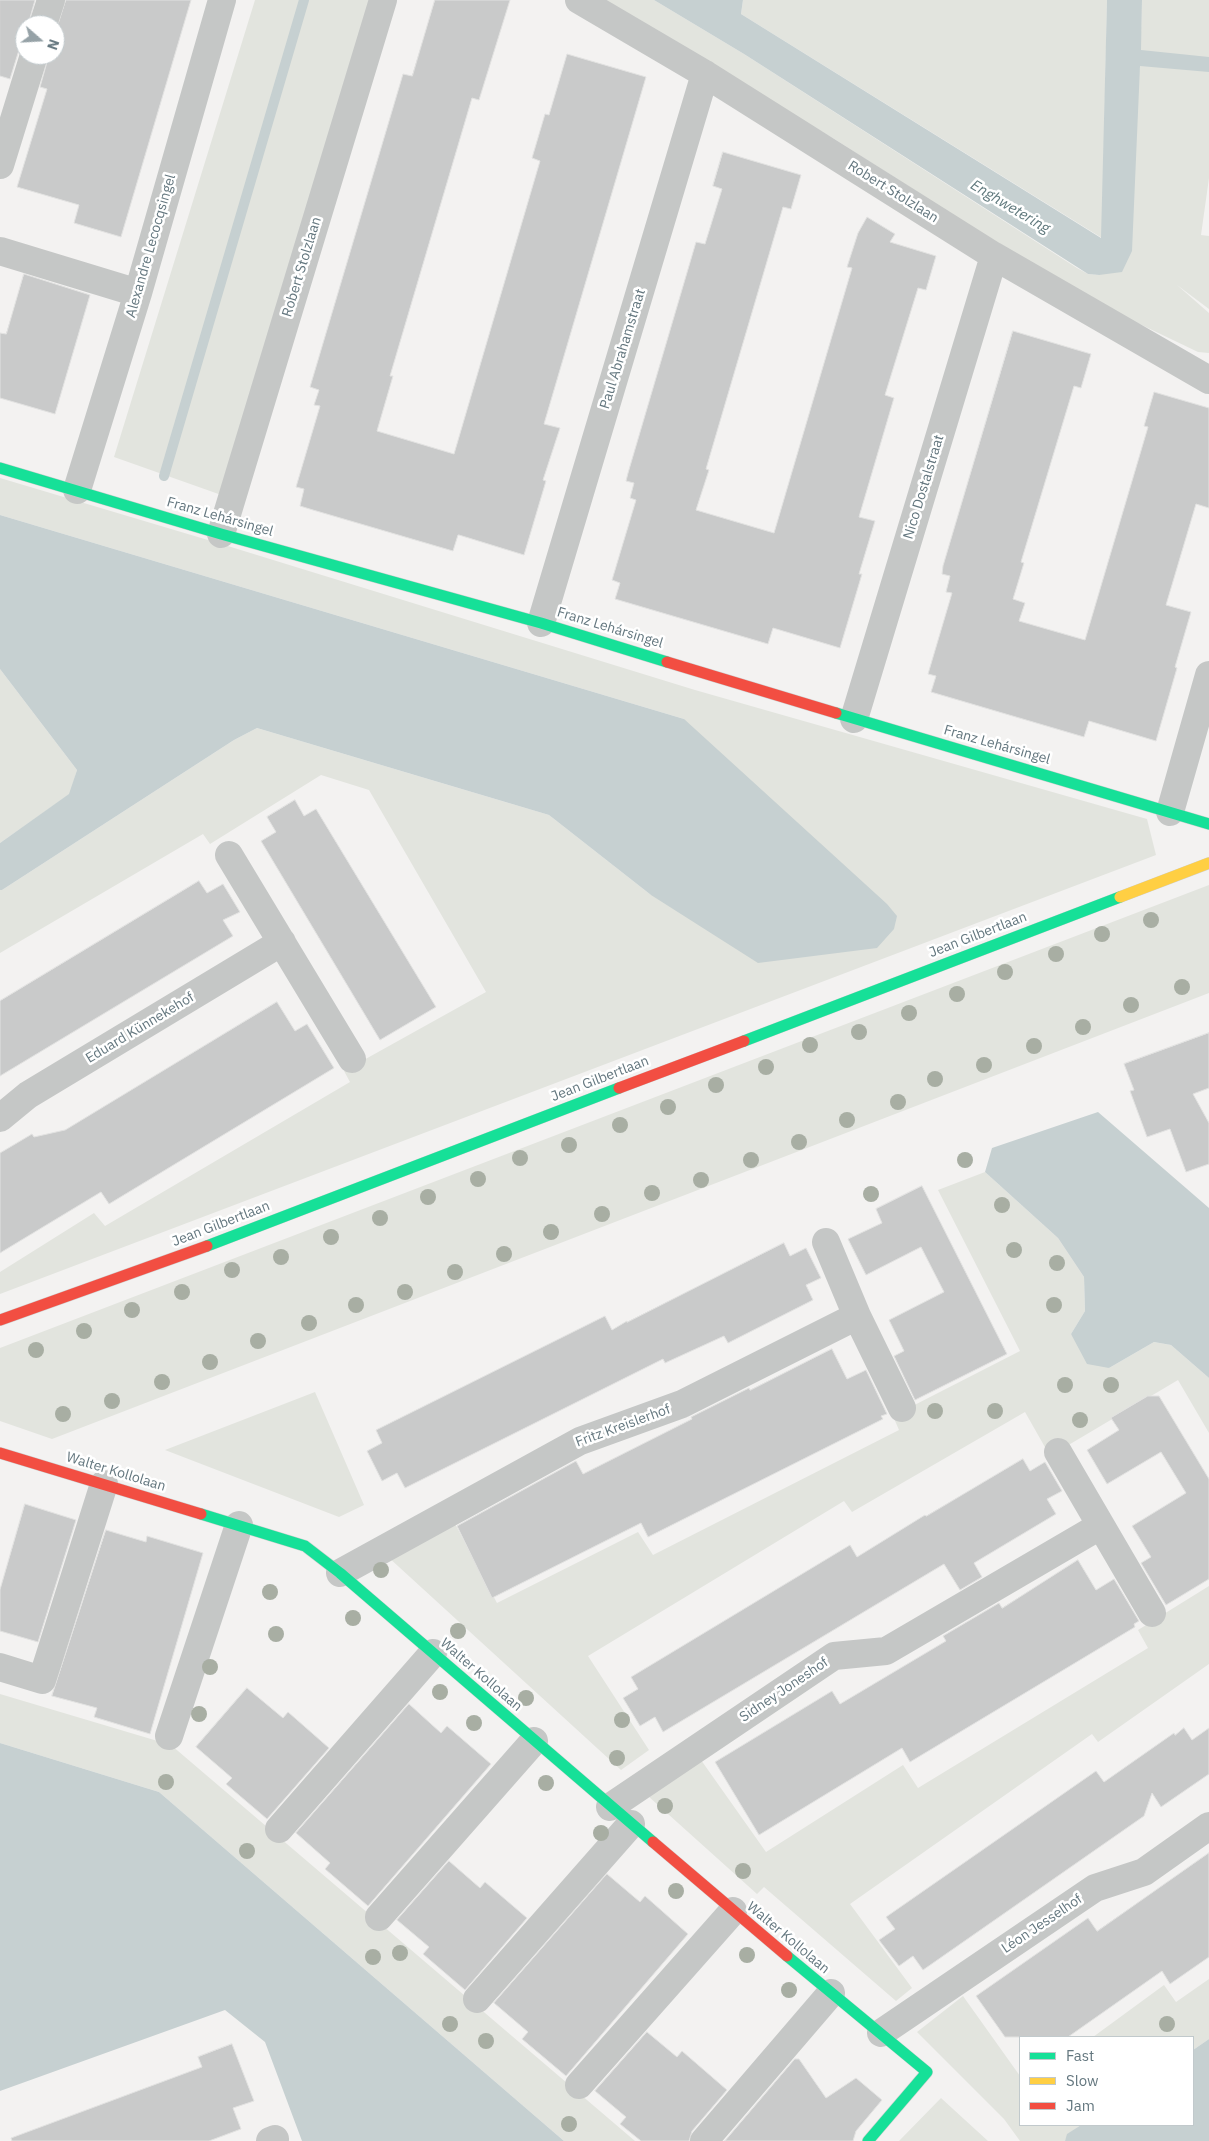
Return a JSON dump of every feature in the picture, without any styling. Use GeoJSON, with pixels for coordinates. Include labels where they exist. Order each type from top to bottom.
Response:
{"type":"FeatureCollection","features":[{"type":"Feature","properties":{"kind":"street"},"geometry":{"type":"LineString","coordinates":[[46,15],[51,0]]}},
{"type":"Feature","properties":{"kind":"street","name":"Alexandre Lecocqsingel"},"geometry":{"type":"LineString","coordinates":[[76,490],[138,293],[222,0]]}},
{"type":"Feature","properties":{"kind":"street","name":"Robert Stolzlaan"},"geometry":{"type":"LineString","coordinates":[[221,534],[382,0]]}},
{"type":"Feature","properties":{"kind":"street","name":"Robert Stolzlaan"},"geometry":{"type":"LineString","coordinates":[[579,0],[705,74],[994,256],[1209,380]]}},
{"type":"Feature","properties":{"kind":"street"},"geometry":{"type":"LineString","coordinates":[[0,165],[31,65]]}},
{"type":"Feature","properties":{"kind":"street","name":"Paul Abrahamstraat"},"geometry":{"type":"LineString","coordinates":[[541,623],[705,74]]}},
{"type":"Feature","properties":{"kind":"street"},"geometry":{"type":"LineString","coordinates":[[0,251],[138,293]]}},
{"type":"Feature","properties":{"kind":"street","name":"Nico Dostalstraat"},"geometry":{"type":"LineString","coordinates":[[854,719],[994,256]]}},
{"type":"Feature","properties":{"kind":"street","name":"Franz Lehársingel"},"geometry":{"type":"LineString","coordinates":[[0,468],[221,534],[541,623],[854,719],[1209,824]]}},
{"type":"Feature","properties":{"kind":"street"},"geometry":{"type":"LineString","coordinates":[[1170,812],[1209,675]]}},
{"type":"Feature","properties":{"kind":"street"},"geometry":{"type":"LineString","coordinates":[[229,855],[352,1059]]}},
{"type":"Feature","properties":{"kind":"street","name":"Jean Gilbertlaan"},"geometry":{"type":"LineString","coordinates":[[0,1320],[156,1265],[1209,863]]}},
{"type":"Feature","properties":{"kind":"street","name":"Eduard Künnekehof"},"geometry":{"type":"LineString","coordinates":[[0,1118],[28,1096],[282,942]]}},
{"type":"Feature","properties":{"kind":"street"},"geometry":{"type":"LineString","coordinates":[[826,1242],[857,1316],[902,1408]]}},
{"type":"Feature","properties":{"kind":"street","name":"Fritz Kreislerhof"},"geometry":{"type":"LineString","coordinates":[[340,1573],[580,1441],[682,1404],[857,1316]]}},
{"type":"Feature","properties":{"kind":"street"},"geometry":{"type":"LineString","coordinates":[[1058,1452],[1152,1613]]}},
{"type":"Feature","properties":{"kind":"street","name":"Walter Kollolaan"},"geometry":{"type":"LineString","coordinates":[[0,1453],[305,1546],[340,1573],[610,1807],[928,2072],[868,2141]]}},
{"type":"Feature","properties":{"kind":"street"},"geometry":{"type":"LineString","coordinates":[[0,1667],[42,1680],[104,1484]]}},
{"type":"Feature","properties":{"kind":"street"},"geometry":{"type":"LineString","coordinates":[[170,1736],[239,1525]]}},
{"type":"Feature","properties":{"kind":"street","name":"Sidney Joneshof"},"geometry":{"type":"LineString","coordinates":[[610,1807],[834,1656],[886,1651],[1100,1526]]}},
{"type":"Feature","properties":{"kind":"street"},"geometry":{"type":"LineString","coordinates":[[279,1829],[433,1653]]}},
{"type":"Feature","properties":{"kind":"street"},"geometry":{"type":"LineString","coordinates":[[379,1917],[534,1741]]}},
{"type":"Feature","properties":{"kind":"street"},"geometry":{"type":"LineString","coordinates":[[477,1999],[631,1824]]}},
{"type":"Feature","properties":{"kind":"street","name":"Léon Jesselhof"},"geometry":{"type":"LineString","coordinates":[[881,2033],[1095,1888],[1144,1872],[1209,1826]]}},
{"type":"Feature","properties":{"kind":"street"},"geometry":{"type":"LineString","coordinates":[[579,2085],[733,1911]]}},
{"type":"Feature","properties":{"kind":"street"},"geometry":{"type":"LineString","coordinates":[[704,2141],[831,1993]]}},
{"type":"Feature","properties":{"kind":"shaded area"},"geometry":{"type":"Polygon","coordinates":[[[255,0],[378,0],[227,497],[114,457],[255,0]]]}},
{"type":"Feature","properties":{"kind":"shaded area"},"geometry":{"type":"Polygon","coordinates":[[[602,0],[654,0],[744,54],[1077,268],[1088,274],[1099,275],[1140,66],[1142,0],[1209,0],[1209,178],[1201,235],[1209,236],[1209,309],[1177,285],[1209,313],[1209,353],[1198,352],[1075,293],[836,140],[602,0]]]}},
{"type":"Feature","properties":{"kind":"shaded area"},"geometry":{"type":"Polygon","coordinates":[[[743,0],[1107,0],[1102,238],[741,14],[743,0]]]}},
{"type":"Feature","properties":{"kind":"shaded area"},"geometry":{"type":"Polygon","coordinates":[[[0,478],[695,690],[1147,819],[1156,855],[0,1294],[0,1272],[94,1213],[105,1226],[350,1082],[344,1071],[486,992],[369,790],[321,775],[210,844],[203,834],[0,953],[0,890],[234,740],[257,728],[549,815],[651,895],[684,719],[0,515],[0,478]]]}},
{"type":"Feature","properties":{"kind":"shaded area"},"geometry":{"type":"Polygon","coordinates":[[[0,669],[77,770],[70,794],[0,843],[0,669]]]}},
{"type":"Feature","properties":{"kind":"shaded area"},"geometry":{"type":"Polygon","coordinates":[[[1209,885],[1209,993],[52,1439],[0,1421],[0,1348],[1209,885]]]}},
{"type":"Feature","properties":{"kind":"shaded area"},"geometry":{"type":"Polygon","coordinates":[[[985,1172],[1058,1238],[1084,1277],[1085,1311],[1071,1334],[1109,1368],[1154,1342],[1171,1345],[1209,1378],[1209,1433],[1178,1380],[1050,1456],[1025,1412],[852,1512],[844,1501],[588,1656],[649,1750],[621,1770],[387,1556],[453,1520],[497,1603],[638,1532],[653,1555],[899,1430],[893,1416],[1020,1351],[938,1190],[985,1172]]]}},
{"type":"Feature","properties":{"kind":"shaded area"},"geometry":{"type":"Polygon","coordinates":[[[315,1392],[364,1505],[339,1517],[165,1450],[315,1392]]]}},
{"type":"Feature","properties":{"kind":"shaded area"},"geometry":{"type":"Polygon","coordinates":[[[1209,1586],[1209,1664],[1098,1742],[1092,1734],[850,1904],[912,1988],[896,2001],[764,1887],[757,1894],[648,1796],[701,1760],[766,1852],[903,1765],[918,1788],[1148,1648],[1138,1630],[1209,1586]]]}},
{"type":"Feature","properties":{"kind":"shaded area"},"geometry":{"type":"Polygon","coordinates":[[[0,1694],[171,1745],[635,2141],[564,2141],[159,1792],[0,1743],[0,1694]]]}},
{"type":"Feature","properties":{"kind":"shaded area"},"geometry":{"type":"Polygon","coordinates":[[[1209,1979],[1209,2039],[1194,2049],[1194,2036],[1094,2036],[1164,1985],[1176,2002],[1209,1979]]]}},
{"type":"Feature","properties":{"kind":"shaded area"},"geometry":{"type":"Polygon","coordinates":[[[963,1996],[1019,2075],[1019,2126],[1080,2126],[1068,2134],[1065,2141],[1020,2141],[1004,2119],[917,2032],[963,1996]]]}},
{"type":"Feature","properties":{"kind":"shaded area"},"geometry":{"type":"Polygon","coordinates":[[[941,2098],[988,2141],[899,2141],[941,2098]]]}},
{"type":"Feature","properties":{"kind":"water","name":"Enghwetering"},"geometry":{"type":"Polygon","coordinates":[[[654,0],[743,0],[741,14],[1101,238],[1107,0],[1142,0],[1141,50],[1209,57],[1209,72],[1140,66],[1132,251],[1122,272],[1099,275],[1088,274],[744,54],[654,0]]]}},
{"type":"Feature","properties":{"kind":"water"},"geometry":{"type":"Polygon","coordinates":[[[0,515],[684,719],[887,904],[897,916],[894,929],[877,948],[758,963],[651,895],[549,815],[257,728],[234,740],[0,890],[0,843],[69,794],[77,770],[0,669],[0,515]]]}},
{"type":"Feature","properties":{"kind":"water"},"geometry":{"type":"Polygon","coordinates":[[[1098,1112],[1209,1208],[1209,1378],[1171,1345],[1154,1342],[1109,1368],[1087,1364],[1071,1334],[1085,1311],[1084,1277],[1058,1238],[985,1172],[992,1148],[1098,1112]]]}},
{"type":"Feature","properties":{"kind":"water"},"geometry":{"type":"Polygon","coordinates":[[[0,1743],[159,1792],[564,2141],[302,2141],[265,2042],[225,2010],[0,2091],[0,1743]]]}},
{"type":"Feature","properties":{"kind":"water"},"geometry":{"type":"Polygon","coordinates":[[[1209,2039],[1209,2141],[1065,2141],[1067,2134],[1079,2126],[1194,2126],[1194,2049],[1209,2039]]]}},
{"type":"Feature","properties":{"kind":"building"},"geometry":{"type":"Polygon","coordinates":[[[0,0],[35,0],[31,15],[15,15],[15,63],[10,79],[0,76],[0,0]]]}},
{"type":"Feature","properties":{"kind":"building"},"geometry":{"type":"Polygon","coordinates":[[[66,0],[191,0],[121,237],[74,223],[79,205],[17,187],[47,89],[40,87],[46,65],[65,65],[65,15],[61,15],[66,0]]]}},
{"type":"Feature","properties":{"kind":"building"},"geometry":{"type":"Polygon","coordinates":[[[435,0],[510,0],[479,100],[472,98],[390,376],[393,376],[377,431],[454,454],[540,161],[532,158],[545,114],[549,115],[567,54],[646,77],[544,424],[560,428],[543,480],[546,481],[524,555],[459,535],[453,551],[313,510],[300,506],[304,489],[296,487],[320,406],[314,405],[319,390],[310,387],[403,74],[412,76],[435,0]]]}},
{"type":"Feature","properties":{"kind":"building"},"geometry":{"type":"Polygon","coordinates":[[[723,152],[801,175],[791,209],[783,207],[706,469],[709,470],[696,510],[774,533],[852,268],[847,267],[858,233],[867,217],[895,234],[890,242],[936,256],[926,290],[918,288],[885,395],[894,398],[859,517],[875,521],[859,574],[862,574],[840,648],[773,628],[768,644],[615,599],[620,583],[612,580],[636,500],[630,498],[634,483],[626,481],[696,242],[705,244],[722,189],[713,186],[723,152]]]}},
{"type":"Feature","properties":{"kind":"building"},"geometry":{"type":"Polygon","coordinates":[[[24,274],[90,295],[55,414],[0,398],[0,333],[6,334],[24,274]]]}},
{"type":"Feature","properties":{"kind":"building"},"geometry":{"type":"Polygon","coordinates":[[[1013,331],[1091,354],[1081,388],[1074,386],[1021,562],[1024,563],[1013,599],[1025,603],[1019,621],[1085,640],[1148,427],[1144,426],[1154,392],[1209,408],[1209,508],[1196,504],[1166,605],[1191,612],[1156,741],[1089,721],[1084,737],[931,692],[936,676],[928,674],[952,593],[946,592],[950,576],[942,574],[943,566],[1013,331]]]}},
{"type":"Feature","properties":{"kind":"building"},"geometry":{"type":"Polygon","coordinates":[[[295,800],[304,816],[316,809],[436,1007],[380,1040],[261,841],[276,832],[267,817],[295,800]]]}},
{"type":"Feature","properties":{"kind":"building"},"geometry":{"type":"Polygon","coordinates":[[[199,881],[207,893],[223,884],[240,912],[223,920],[233,936],[0,1076],[0,1001],[199,881]]]}},
{"type":"Feature","properties":{"kind":"building"},"geometry":{"type":"Polygon","coordinates":[[[277,1002],[295,1031],[307,1024],[334,1068],[109,1204],[101,1192],[0,1253],[0,1153],[32,1134],[34,1137],[65,1130],[277,1002]]]}},
{"type":"Feature","properties":{"kind":"building"},"geometry":{"type":"Polygon","coordinates":[[[1209,1033],[1209,1088],[1193,1094],[1209,1123],[1209,1164],[1186,1172],[1170,1129],[1147,1137],[1130,1091],[1134,1090],[1124,1064],[1209,1033]]]}},
{"type":"Feature","properties":{"kind":"building"},"geometry":{"type":"Polygon","coordinates":[[[922,1186],[1007,1354],[915,1400],[894,1356],[904,1351],[889,1320],[944,1292],[921,1247],[866,1275],[848,1239],[882,1223],[876,1209],[922,1186]]]}},
{"type":"Feature","properties":{"kind":"building"},"geometry":{"type":"Polygon","coordinates":[[[784,1243],[790,1256],[806,1248],[821,1278],[806,1285],[813,1300],[728,1343],[724,1336],[665,1363],[663,1359],[405,1488],[397,1473],[382,1481],[367,1451],[382,1443],[376,1430],[605,1316],[612,1330],[784,1243]]]}},
{"type":"Feature","properties":{"kind":"building"},"geometry":{"type":"Polygon","coordinates":[[[832,1349],[847,1379],[866,1370],[887,1414],[881,1416],[883,1419],[648,1537],[641,1523],[492,1598],[457,1526],[576,1461],[583,1474],[692,1419],[691,1417],[832,1349]]]}},
{"type":"Feature","properties":{"kind":"building"},"geometry":{"type":"Polygon","coordinates":[[[1148,1396],[1159,1396],[1209,1479],[1209,1579],[1166,1605],[1141,1563],[1151,1557],[1132,1526],[1186,1493],[1161,1452],[1107,1484],[1087,1450],[1119,1430],[1111,1418],[1148,1396]]]}},
{"type":"Feature","properties":{"kind":"building"},"geometry":{"type":"Polygon","coordinates":[[[1023,1459],[1030,1471],[1045,1462],[1062,1491],[1047,1499],[1056,1514],[974,1563],[982,1577],[960,1590],[944,1564],[663,1732],[655,1717],[640,1726],[623,1698],[638,1689],[631,1677],[850,1545],[857,1557],[925,1515],[1023,1459]]]}},
{"type":"Feature","properties":{"kind":"building"},"geometry":{"type":"Polygon","coordinates":[[[25,1504],[76,1520],[38,1642],[0,1631],[0,1590],[25,1504]]]}},
{"type":"Feature","properties":{"kind":"building"},"geometry":{"type":"Polygon","coordinates":[[[106,1530],[146,1542],[147,1536],[203,1553],[150,1734],[94,1717],[97,1708],[52,1696],[106,1530]]]}},
{"type":"Feature","properties":{"kind":"building"},"geometry":{"type":"Polygon","coordinates":[[[1078,1560],[1096,1590],[1114,1579],[1139,1621],[1134,1624],[1135,1627],[910,1762],[902,1748],[759,1835],[715,1762],[832,1691],[840,1704],[946,1641],[943,1636],[999,1603],[1002,1608],[1078,1560]]]}},
{"type":"Feature","properties":{"kind":"building"},"geometry":{"type":"Polygon","coordinates":[[[247,1688],[283,1718],[288,1712],[329,1748],[267,1819],[226,1784],[232,1778],[196,1747],[247,1688]]]}},
{"type":"Feature","properties":{"kind":"building"},"geometry":{"type":"Polygon","coordinates":[[[409,1704],[441,1733],[447,1726],[491,1764],[368,1906],[325,1869],[330,1863],[296,1833],[409,1704]]]}},
{"type":"Feature","properties":{"kind":"building"},"geometry":{"type":"Polygon","coordinates":[[[1184,1728],[1192,1740],[1209,1728],[1209,1774],[1161,1807],[1152,1793],[1144,1816],[923,1970],[913,1956],[899,1966],[879,1940],[895,1929],[886,1917],[1096,1771],[1104,1782],[1184,1728]]]}},
{"type":"Feature","properties":{"kind":"building"},"geometry":{"type":"Polygon","coordinates":[[[1209,1853],[1209,1957],[1170,1984],[1162,1971],[1069,2036],[1005,2037],[976,1996],[1088,1918],[1097,1931],[1209,1853]]]}},
{"type":"Feature","properties":{"kind":"building"},"geometry":{"type":"Polygon","coordinates":[[[449,1861],[480,1888],[485,1882],[527,1918],[465,1990],[423,1954],[429,1947],[397,1920],[449,1861]]]}},
{"type":"Feature","properties":{"kind":"building"},"geometry":{"type":"Polygon","coordinates":[[[607,1874],[640,1902],[645,1896],[688,1934],[566,2076],[522,2039],[528,2032],[494,2003],[607,1874]]]}},
{"type":"Feature","properties":{"kind":"building"},"geometry":{"type":"Polygon","coordinates":[[[647,2032],[677,2057],[682,2051],[727,2090],[692,2131],[689,2141],[641,2141],[620,2124],[626,2117],[595,2091],[647,2032]]]}},
{"type":"Feature","properties":{"kind":"building"},"geometry":{"type":"Polygon","coordinates":[[[232,2044],[254,2101],[233,2108],[241,2129],[209,2141],[12,2141],[11,2138],[202,2067],[198,2057],[232,2044]]]}},
{"type":"Feature","properties":{"kind":"building"},"geometry":{"type":"Polygon","coordinates":[[[795,2059],[799,2059],[826,2098],[856,2078],[882,2100],[856,2131],[853,2141],[725,2141],[795,2059]]]}},
{"type":"Feature","properties":{"kind":"waterway"},"geometry":{"type":"LineString","coordinates":[[164,476],[304,0]]}},
{"type":"Feature","properties":{"kind":"traffic: fast"},"geometry":{"type":"LineString","coordinates":[[0,468],[221,534],[541,623],[667,662]]}},
{"type":"Feature","properties":{"kind":"traffic: fast"},"geometry":{"type":"LineString","coordinates":[[836,713],[1209,824]]}},
{"type":"Feature","properties":{"kind":"traffic: fast"},"geometry":{"type":"LineString","coordinates":[[744,1041],[1120,897]]}},
{"type":"Feature","properties":{"kind":"traffic: fast"},"geometry":{"type":"LineString","coordinates":[[207,1246],[619,1088]]}},
{"type":"Feature","properties":{"kind":"traffic: fast"},"geometry":{"type":"LineString","coordinates":[[201,1514],[305,1546],[340,1573],[653,1842]]}},
{"type":"Feature","properties":{"kind":"traffic: fast"},"geometry":{"type":"LineString","coordinates":[[787,1956],[927,2072],[868,2141]]}},
{"type":"Feature","properties":{"kind":"traffic: slow"},"geometry":{"type":"LineString","coordinates":[[1120,897],[1209,863]]}},
{"type":"Feature","properties":{"kind":"traffic: jam"},"geometry":{"type":"LineString","coordinates":[[667,662],[836,713]]}},
{"type":"Feature","properties":{"kind":"traffic: jam"},"geometry":{"type":"LineString","coordinates":[[619,1088],[744,1041]]}},
{"type":"Feature","properties":{"kind":"traffic: jam"},"geometry":{"type":"LineString","coordinates":[[0,1320],[207,1246]]}},
{"type":"Feature","properties":{"kind":"traffic: jam"},"geometry":{"type":"LineString","coordinates":[[0,1453],[201,1514]]}},
{"type":"Feature","properties":{"kind":"traffic: jam"},"geometry":{"type":"LineString","coordinates":[[653,1842],[787,1956]]}}]}
